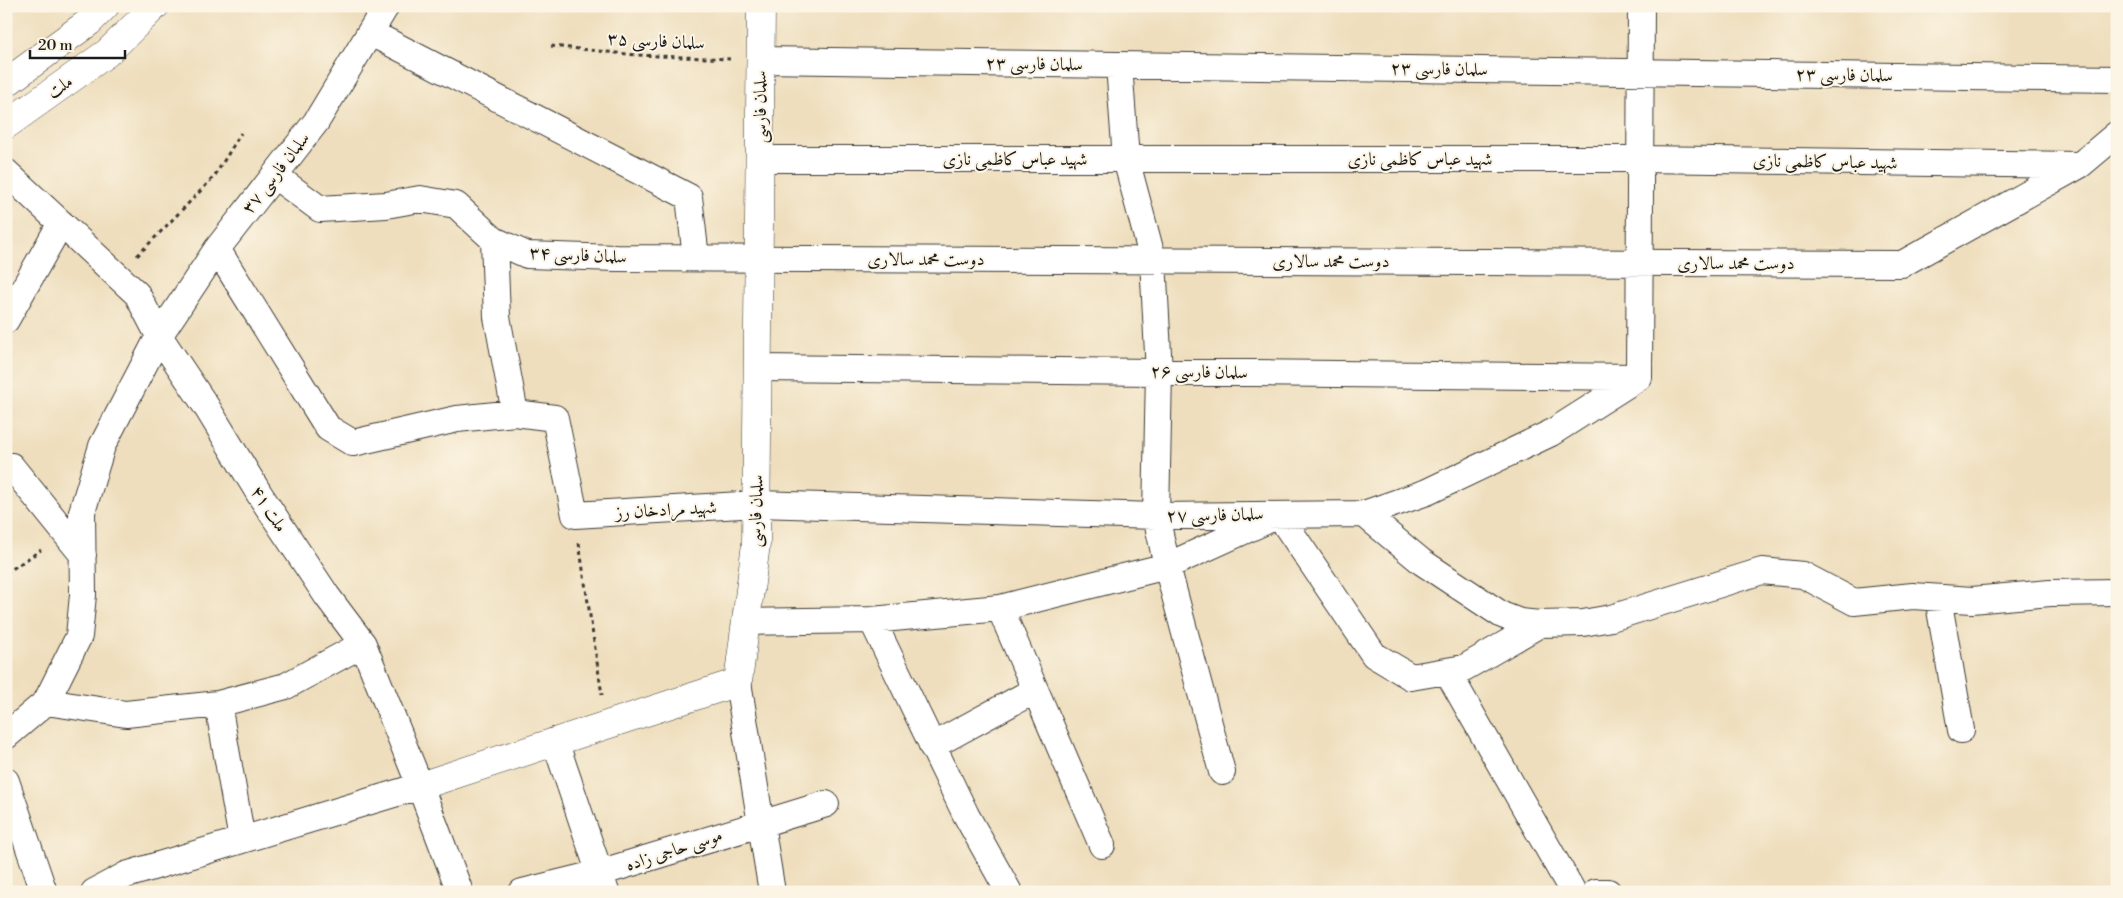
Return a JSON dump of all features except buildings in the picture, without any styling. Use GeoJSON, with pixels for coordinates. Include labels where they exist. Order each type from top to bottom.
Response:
{"type":"FeatureCollection","features":[{"type":"Feature","properties":{"kind":"street","name":"ملت"},"geometry":{"type":"LineString","coordinates":[[6,83],[89,22],[105,6]]}},
{"type":"Feature","properties":{"kind":"street","name":"ملت"},"geometry":{"type":"LineString","coordinates":[[6,125],[107,54],[155,6]]}},
{"type":"Feature","properties":{"kind":"street","name":"سلمان فارسی ۳۷"},"geometry":{"type":"LineString","coordinates":[[46,702],[79,636],[83,595],[82,512],[102,446],[159,336],[217,249],[316,122],[386,6]]}},
{"type":"Feature","properties":{"kind":"street","name":"سلمان فارسی"},"geometry":{"type":"LineString","coordinates":[[738,682],[756,544],[761,6]]}},
{"type":"Feature","properties":{"kind":"street"},"geometry":{"type":"LineString","coordinates":[[1639,377],[1641,6]]}},
{"type":"Feature","properties":{"kind":"street"},"geometry":{"type":"LineString","coordinates":[[371,33],[689,197],[696,258]]}},
{"type":"Feature","properties":{"kind":"street","name":"سلمان فارسی ۲۳"},"geometry":{"type":"LineString","coordinates":[[761,60],[2117,79]]}},
{"type":"Feature","properties":{"kind":"street"},"geometry":{"type":"LineString","coordinates":[[1119,65],[1126,159],[1153,260],[1159,372],[1156,516],[1167,566],[1222,772]]}},
{"type":"Feature","properties":{"kind":"street"},"geometry":{"type":"LineString","coordinates":[[2080,165],[2117,134]]}},
{"type":"Feature","properties":{"kind":"street","name":"شهید عباس کاظمی نازی"},"geometry":{"type":"LineString","coordinates":[[760,159],[1640,159],[2080,165]]}},
{"type":"Feature","properties":{"kind":"street","name":"دوست محمد سالاری"},"geometry":{"type":"LineString","coordinates":[[759,259],[1902,264],[2080,165]]}},
{"type":"Feature","properties":{"kind":"street","name":"ملت ۴۱"},"geometry":{"type":"LineString","coordinates":[[6,172],[137,294],[159,336],[206,406],[265,503],[363,644],[460,892]]}},
{"type":"Feature","properties":{"kind":"street","name":"سلمان فارسی ۳۴"},"geometry":{"type":"LineString","coordinates":[[275,176],[320,209],[386,205],[420,199],[456,205],[494,240],[527,255],[759,259]]}},
{"type":"Feature","properties":{"kind":"street"},"geometry":{"type":"LineString","coordinates":[[6,320],[61,223]]}},
{"type":"Feature","properties":{"kind":"street"},"geometry":{"type":"LineString","coordinates":[[494,240],[497,317],[515,413]]}},
{"type":"Feature","properties":{"kind":"street"},"geometry":{"type":"LineString","coordinates":[[217,249],[328,428],[353,443],[457,419],[515,413],[555,418],[575,515]]}},
{"type":"Feature","properties":{"kind":"street","name":"سلمان فارسی ۲۶"},"geometry":{"type":"LineString","coordinates":[[758,368],[1639,377]]}},
{"type":"Feature","properties":{"kind":"street","name":"سلمان فارسی ۲۷"},"geometry":{"type":"LineString","coordinates":[[757,504],[1156,516],[1364,514],[1427,492],[1551,433],[1639,377]]}},
{"type":"Feature","properties":{"kind":"street"},"geometry":{"type":"LineString","coordinates":[[11,466],[83,555]]}},
{"type":"Feature","properties":{"kind":"street","name":"شهید مرادخان رز"},"geometry":{"type":"LineString","coordinates":[[575,515],[757,504]]}},
{"type":"Feature","properties":{"kind":"street"},"geometry":{"type":"LineString","coordinates":[[1364,514],[1422,562],[1502,615],[1520,622],[1540,624],[1583,623],[1611,618],[1762,571],[1803,575],[1854,602],[1913,596],[1972,600],[2050,593],[2116,597]]}},
{"type":"Feature","properties":{"kind":"street"},"geometry":{"type":"LineString","coordinates":[[746,622],[872,620],[1000,608],[1167,566],[1279,515],[1374,655],[1411,677],[1464,668],[1540,624]]}},
{"type":"Feature","properties":{"kind":"street"},"geometry":{"type":"LineString","coordinates":[[1938,598],[1961,730]]}},
{"type":"Feature","properties":{"kind":"street"},"geometry":{"type":"LineString","coordinates":[[1000,608],[1102,845]]}},
{"type":"Feature","properties":{"kind":"street"},"geometry":{"type":"LineString","coordinates":[[872,620],[966,815],[1009,892]]}},
{"type":"Feature","properties":{"kind":"street"},"geometry":{"type":"LineString","coordinates":[[6,736],[46,702],[126,714],[218,704],[286,686],[363,644]]}},
{"type":"Feature","properties":{"kind":"street"},"geometry":{"type":"LineString","coordinates":[[1447,671],[1573,892]]}},
{"type":"Feature","properties":{"kind":"street"},"geometry":{"type":"LineString","coordinates":[[94,892],[129,884],[242,840],[420,786],[555,740],[738,682],[772,892]]}},
{"type":"Feature","properties":{"kind":"street"},"geometry":{"type":"LineString","coordinates":[[932,746],[1034,690]]}},
{"type":"Feature","properties":{"kind":"street"},"geometry":{"type":"LineString","coordinates":[[218,704],[242,840]]}},
{"type":"Feature","properties":{"kind":"street"},"geometry":{"type":"LineString","coordinates":[[555,740],[602,883]]}},
{"type":"Feature","properties":{"kind":"street"},"geometry":{"type":"LineString","coordinates":[[6,781],[44,892]]}},
{"type":"Feature","properties":{"kind":"street","name":"موسی حاجی زاده"},"geometry":{"type":"LineString","coordinates":[[522,892],[602,883],[762,822],[826,804]]}},
{"type":"Feature","properties":{"kind":"street"},"geometry":{"type":"LineString","coordinates":[[1596,892],[1608,892]]}},
{"type":"Feature","properties":{"kind":"path","name":"سلمان فارسی ۳۵"},"geometry":{"type":"LineString","coordinates":[[551,46],[636,55],[761,60]]}},
{"type":"Feature","properties":{"kind":"path"},"geometry":{"type":"LineString","coordinates":[[118,276],[214,177],[241,133]]}},
{"type":"Feature","properties":{"kind":"path"},"geometry":{"type":"LineString","coordinates":[[575,515],[607,724]]}},
{"type":"Feature","properties":{"kind":"path"},"geometry":{"type":"LineString","coordinates":[[6,573],[65,534]]}}]}
